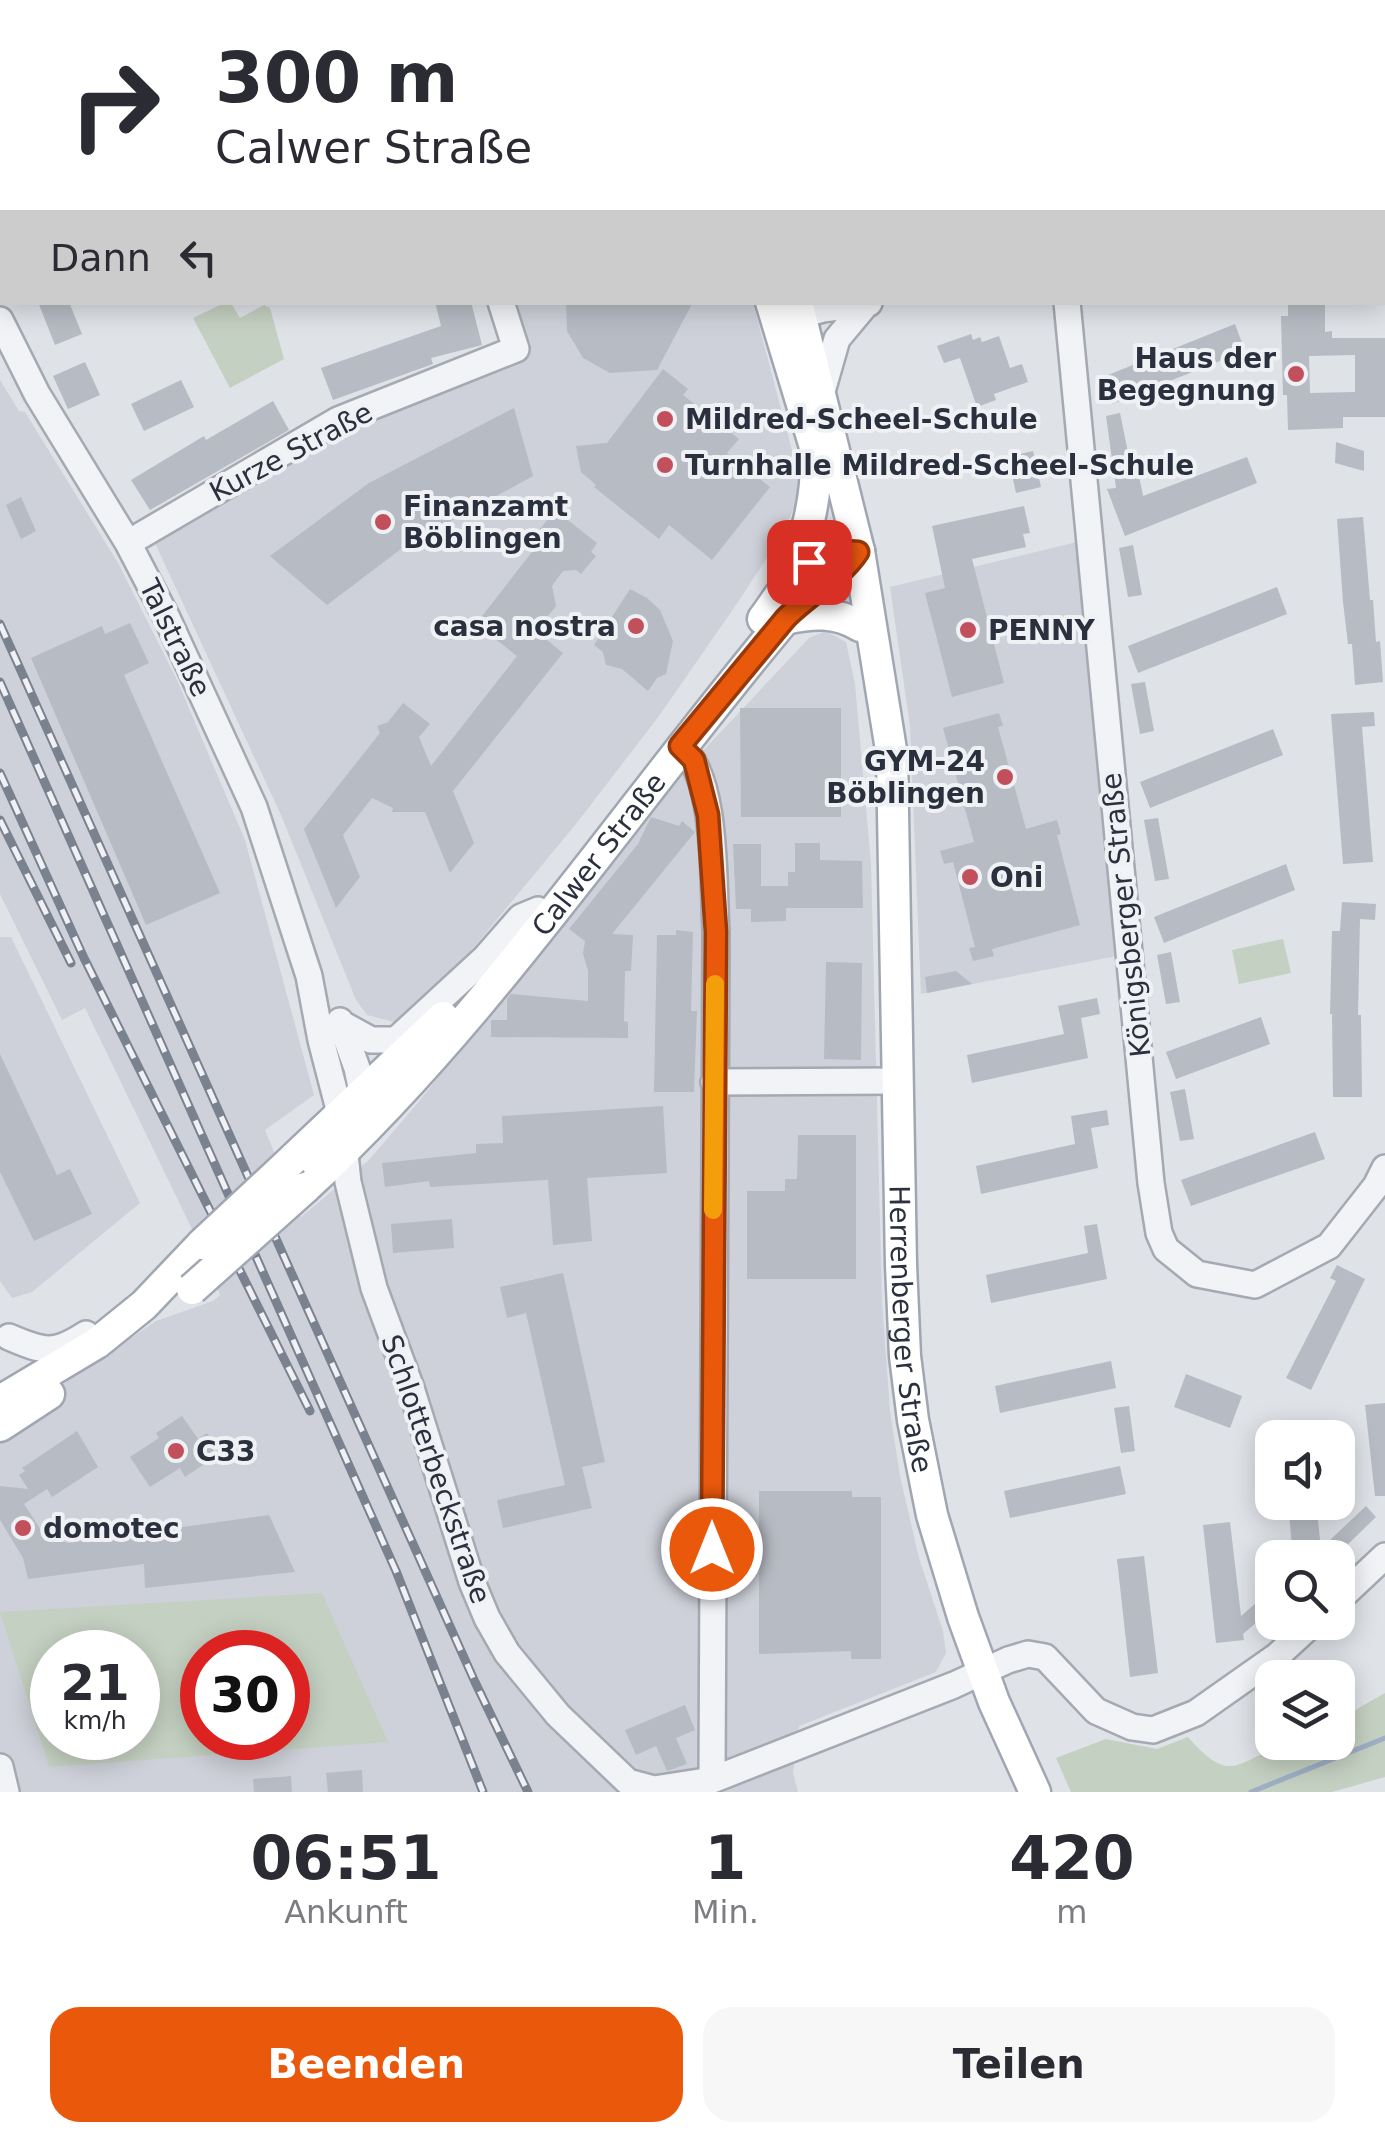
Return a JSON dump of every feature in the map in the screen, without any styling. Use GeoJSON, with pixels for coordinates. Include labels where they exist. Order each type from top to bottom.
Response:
{"type":"FeatureCollection","features":[{"type":"Feature","properties":{"kind":"main road","name":"Herrenberger Straße"},"geometry":{"type":"LineString","coordinates":[[786,310],[821,396],[850,556],[890,738],[895,804],[888,1082],[913,1420],[940,1547],[983,1672],[1035,1792]]}},
{"type":"Feature","properties":{"kind":"main road","name":"Herrenberger Straße"},"geometry":{"type":"LineString","coordinates":[[786,310],[816,456],[850,556],[893,847]]}},
{"type":"Feature","properties":{"kind":"main road"},"geometry":{"type":"LineString","coordinates":[[792,580],[810,526],[816,456]]}},
{"type":"Feature","properties":{"kind":"main road","name":"Calwer Straße"},"geometry":{"type":"LineString","coordinates":[[0,1401],[150,1313],[192,1266],[299,1173],[341,1117],[493,968],[792,580],[823,553],[850,556]]}},
{"type":"Feature","properties":{"kind":"main road","name":"Calwer Straße"},"geometry":{"type":"LineString","coordinates":[[192,1266],[299,1173],[344,1152],[377,1120],[486,992],[785,619],[850,556]]}},
{"type":"Feature","properties":{"kind":"main road"},"geometry":{"type":"LineString","coordinates":[[785,619],[836,614],[860,626]]}},
{"type":"Feature","properties":{"kind":"main road","name":"Calwer Straße"},"geometry":{"type":"LineString","coordinates":[[0,1426],[49,1373]]}},
{"type":"Feature","properties":{"kind":"street","name":"Kurze Straße"},"geometry":{"type":"LineString","coordinates":[[128,544],[338,420],[516,349],[502,305]]}},
{"type":"Feature","properties":{"kind":"street"},"geometry":{"type":"LineString","coordinates":[[786,310],[854,305]]}},
{"type":"Feature","properties":{"kind":"street"},"geometry":{"type":"LineString","coordinates":[[821,396],[837,339],[867,305]]}},
{"type":"Feature","properties":{"kind":"street","name":"Königsberger Straße"},"geometry":{"type":"LineString","coordinates":[[1066,305],[1151,1183],[1159,1232],[1166,1248],[1196,1274],[1255,1285],[1328,1246],[1376,1186],[1385,1168]]}},
{"type":"Feature","properties":{"kind":"street","name":"Talstraße"},"geometry":{"type":"LineString","coordinates":[[0,320],[59,433],[128,544],[167,618],[254,808],[309,976],[341,1117],[344,1152]]}},
{"type":"Feature","properties":{"kind":"street"},"geometry":{"type":"LineString","coordinates":[[680,746],[694,760],[708,815],[716,932],[712,1780]]}},
{"type":"Feature","properties":{"kind":"street","name":"Calwer Straße"},"geometry":{"type":"LineString","coordinates":[[342,1024],[356,1034],[378,1041],[396,1040],[485,958],[520,917],[538,910]]}},
{"type":"Feature","properties":{"kind":"street","name":"Talstraße"},"geometry":{"type":"LineString","coordinates":[[309,976],[342,1024],[364,1094]]}},
{"type":"Feature","properties":{"kind":"street"},"geometry":{"type":"LineString","coordinates":[[714,1082],[888,1082]]}},
{"type":"Feature","properties":{"kind":"street"},"geometry":{"type":"LineString","coordinates":[[344,1152],[364,1120],[364,1094]]}},
{"type":"Feature","properties":{"kind":"street","name":"Schlotterbeckstraße"},"geometry":{"type":"LineString","coordinates":[[344,1152],[374,1288],[486,1618],[507,1652],[558,1714],[628,1782],[654,1789],[712,1780],[1028,1654],[1045,1658],[1096,1710],[1132,1727],[1153,1730],[1196,1713],[1294,1640]]}},
{"type":"Feature","properties":{"kind":"street","name":"Calwer Straße"},"geometry":{"type":"LineString","coordinates":[[49,1373],[68,1346],[147,1285],[192,1266]]}},
{"type":"Feature","properties":{"kind":"street"},"geometry":{"type":"LineString","coordinates":[[4,1332],[49,1373]]}},
{"type":"Feature","properties":{"kind":"street"},"geometry":{"type":"LineString","coordinates":[[1355,1584],[1385,1556]]}},
{"type":"Feature","properties":{"kind":"street"},"geometry":{"type":"LineString","coordinates":[[0,1767],[6,1792]]}},
{"type":"Feature","properties":{"kind":"shaded area"},"geometry":{"type":"Polygon","coordinates":[[[507,305],[754,305],[798,473],[796,504],[778,541],[738,602],[659,716],[576,824],[450,976],[394,1022],[367,1015],[356,1000],[281,815],[155,543],[323,444],[340,427],[522,353],[507,305]]]}},
{"type":"Feature","properties":{"kind":"shaded area"},"geometry":{"type":"Polygon","coordinates":[[[0,380],[19,411],[25,412],[118,563],[177,680],[245,840],[314,1095],[265,1130],[301,1217],[369,1160],[669,787],[809,638],[826,631],[846,642],[855,684],[871,864],[882,1302],[890,1411],[919,1558],[943,1631],[946,1653],[936,1672],[799,1726],[793,1773],[798,1792],[0,1792],[0,1427],[156,1321],[220,1295],[85,1008],[62,1020],[0,894],[0,380]]]}},
{"type":"Feature","properties":{"kind":"shaded area"},"geometry":{"type":"Polygon","coordinates":[[[1077,542],[1122,955],[921,994],[910,726],[890,587],[1077,542]]]}},
{"type":"Feature","properties":{"kind":"shaded area"},"geometry":{"type":"Polygon","coordinates":[[[0,937],[11,937],[140,1203],[32,1292],[12,1298],[0,1281],[0,937]]]}},
{"type":"Feature","properties":{"kind":"green space"},"geometry":{"type":"Polygon","coordinates":[[[220,305],[232,305],[240,318],[264,305],[270,308],[284,359],[230,388],[193,318],[220,305]]]}},
{"type":"Feature","properties":{"kind":"green space"},"geometry":{"type":"Polygon","coordinates":[[[1283,939],[1291,973],[1239,984],[1232,950],[1283,939]]]}},
{"type":"Feature","properties":{"kind":"green space"},"geometry":{"type":"Polygon","coordinates":[[[322,1593],[388,1742],[310,1748],[310,1630],[180,1630],[180,1757],[160,1759],[160,1630],[30,1630],[30,1707],[0,1612],[322,1593]]]}},
{"type":"Feature","properties":{"kind":"green space"},"geometry":{"type":"Polygon","coordinates":[[[1385,1693],[1385,1777],[1332,1792],[1071,1792],[1056,1758],[1106,1739],[1157,1749],[1188,1737],[1203,1753],[1227,1766],[1255,1757],[1355,1760],[1355,1710],[1385,1693]]]}},
{"type":"Feature","properties":{"kind":"green space"},"geometry":{"type":"Polygon","coordinates":[[[47,1760],[144,1760],[49,1767],[47,1760]]]}},
{"type":"Feature","properties":{"kind":"building"},"geometry":{"type":"Polygon","coordinates":[[[39,305],[70,305],[82,334],[55,345],[39,305]]]}},
{"type":"Feature","properties":{"kind":"building"},"geometry":{"type":"Polygon","coordinates":[[[436,305],[472,305],[482,345],[431,358],[433,364],[333,400],[321,368],[441,326],[436,305]]]}},
{"type":"Feature","properties":{"kind":"building"},"geometry":{"type":"Polygon","coordinates":[[[566,305],[691,305],[657,370],[610,373],[583,358],[567,331],[566,305]]]}},
{"type":"Feature","properties":{"kind":"building","name":"Haus der Begegnung"},"geometry":{"type":"Polygon","coordinates":[[[1288,305],[1325,305],[1325,332],[1332,331],[1332,338],[1385,338],[1385,417],[1343,417],[1343,428],[1288,430],[1281,316],[1288,316],[1288,305]],[[1355,355],[1309,356],[1310,393],[1355,392],[1355,355]]]}},
{"type":"Feature","properties":{"kind":"building"},"geometry":{"type":"Polygon","coordinates":[[[1235,324],[1245,351],[1112,404],[1103,377],[1235,324]]]}},
{"type":"Feature","properties":{"kind":"building"},"geometry":{"type":"Polygon","coordinates":[[[971,334],[973,340],[980,337],[982,342],[999,336],[1010,368],[1022,364],[1028,382],[994,394],[996,400],[977,407],[960,358],[944,363],[937,346],[971,334]]]}},
{"type":"Feature","properties":{"kind":"building"},"geometry":{"type":"Polygon","coordinates":[[[85,362],[100,395],[68,409],[53,376],[85,362]]]}},
{"type":"Feature","properties":{"kind":"building"},"geometry":{"type":"Polygon","coordinates":[[[663,369],[688,389],[683,395],[739,439],[727,453],[770,487],[712,560],[669,525],[659,539],[581,472],[576,446],[607,443],[663,369]]]}},
{"type":"Feature","properties":{"kind":"building"},"geometry":{"type":"Polygon","coordinates":[[[181,380],[194,407],[144,431],[131,404],[181,380]]]}},
{"type":"Feature","properties":{"kind":"building"},"geometry":{"type":"Polygon","coordinates":[[[273,401],[289,430],[150,510],[131,480],[273,401]]]}},
{"type":"Feature","properties":{"kind":"building","name":"Finanzamt Böblingen"},"geometry":{"type":"Polygon","coordinates":[[[514,408],[533,476],[405,546],[327,605],[270,556],[369,483],[514,408]]]}},
{"type":"Feature","properties":{"kind":"building"},"geometry":{"type":"Polygon","coordinates":[[[1120,413],[1130,462],[1136,461],[1143,496],[1247,457],[1257,483],[1125,536],[1107,489],[1116,488],[1106,416],[1120,413]]]}},
{"type":"Feature","properties":{"kind":"building"},"geometry":{"type":"Polygon","coordinates":[[[1336,442],[1364,451],[1364,471],[1335,463],[1336,442]]]}},
{"type":"Feature","properties":{"kind":"building"},"geometry":{"type":"Polygon","coordinates":[[[1033,451],[1041,487],[1016,493],[1008,457],[1033,451]]]}},
{"type":"Feature","properties":{"kind":"building"},"geometry":{"type":"Polygon","coordinates":[[[21,497],[36,531],[21,539],[6,505],[21,497]]]}},
{"type":"Feature","properties":{"kind":"building"},"geometry":{"type":"Polygon","coordinates":[[[1024,506],[1030,533],[1023,534],[1026,547],[972,559],[1004,683],[952,697],[925,593],[945,588],[932,526],[1024,506]]]}},
{"type":"Feature","properties":{"kind":"building"},"geometry":{"type":"Polygon","coordinates":[[[555,510],[597,543],[591,552],[596,556],[581,574],[576,570],[563,571],[552,586],[556,606],[536,631],[563,653],[453,791],[474,843],[450,873],[425,812],[392,812],[393,808],[372,798],[343,835],[360,877],[336,908],[304,829],[380,733],[377,726],[388,722],[403,703],[430,724],[419,737],[431,766],[517,656],[476,624],[546,534],[540,529],[555,510]]]}},
{"type":"Feature","properties":{"kind":"building"},"geometry":{"type":"Polygon","coordinates":[[[1363,517],[1370,600],[1376,642],[1380,641],[1383,682],[1355,685],[1337,519],[1363,517]]]}},
{"type":"Feature","properties":{"kind":"building"},"geometry":{"type":"Polygon","coordinates":[[[1133,545],[1142,595],[1128,597],[1119,548],[1133,545]]]}},
{"type":"Feature","properties":{"kind":"building"},"geometry":{"type":"Polygon","coordinates":[[[1277,587],[1287,614],[1138,673],[1128,646],[1277,587]]]}},
{"type":"Feature","properties":{"kind":"building","name":"casa nostra"},"geometry":{"type":"Polygon","coordinates":[[[630,589],[660,610],[673,641],[666,674],[657,678],[648,691],[622,669],[606,665],[603,652],[594,645],[630,589]]]}},
{"type":"Feature","properties":{"kind":"building"},"geometry":{"type":"Polygon","coordinates":[[[130,623],[149,663],[124,675],[220,893],[146,925],[31,658],[102,626],[105,634],[130,623]]]}},
{"type":"Feature","properties":{"kind":"building"},"geometry":{"type":"Polygon","coordinates":[[[1145,682],[1154,731],[1140,734],[1131,684],[1145,682]]]}},
{"type":"Feature","properties":{"kind":"building"},"geometry":{"type":"Polygon","coordinates":[[[740,708],[841,708],[841,817],[741,817],[740,708]]]}},
{"type":"Feature","properties":{"kind":"building"},"geometry":{"type":"Polygon","coordinates":[[[1374,712],[1375,726],[1362,727],[1373,862],[1343,864],[1331,714],[1374,712]]]}},
{"type":"Feature","properties":{"kind":"building"},"geometry":{"type":"Polygon","coordinates":[[[999,713],[1003,726],[998,727],[1026,829],[1057,820],[1061,834],[1057,835],[1080,925],[992,949],[994,956],[973,961],[969,948],[975,947],[953,862],[944,864],[940,851],[974,842],[943,728],[999,713]]]}},
{"type":"Feature","properties":{"kind":"building"},"geometry":{"type":"Polygon","coordinates":[[[1273,729],[1283,755],[1150,808],[1140,782],[1273,729]]]}},
{"type":"Feature","properties":{"kind":"building"},"geometry":{"type":"Polygon","coordinates":[[[651,817],[679,826],[682,821],[695,832],[612,934],[633,935],[631,971],[625,971],[624,1021],[628,1022],[628,1038],[491,1037],[491,1020],[507,1020],[507,999],[511,994],[588,1001],[585,941],[569,929],[638,844],[651,817]]]}},
{"type":"Feature","properties":{"kind":"building"},"geometry":{"type":"Polygon","coordinates":[[[1158,818],[1169,879],[1155,881],[1144,820],[1158,818]]]}},
{"type":"Feature","properties":{"kind":"building"},"geometry":{"type":"Polygon","coordinates":[[[795,843],[820,843],[820,860],[862,861],[863,908],[786,908],[786,921],[751,922],[751,909],[736,909],[733,844],[761,844],[761,886],[788,886],[788,872],[795,872],[795,843]]]}},
{"type":"Feature","properties":{"kind":"building"},"geometry":{"type":"Polygon","coordinates":[[[1286,864],[1295,890],[1164,943],[1154,917],[1286,864]]]}},
{"type":"Feature","properties":{"kind":"building"},"geometry":{"type":"Polygon","coordinates":[[[1342,902],[1376,904],[1375,920],[1360,919],[1358,1015],[1362,1097],[1333,1097],[1332,931],[1340,931],[1342,902]]]}},
{"type":"Feature","properties":{"kind":"building"},"geometry":{"type":"Polygon","coordinates":[[[676,930],[693,932],[691,1011],[697,1011],[694,1092],[654,1092],[657,935],[676,935],[676,930]]]}},
{"type":"Feature","properties":{"kind":"building"},"geometry":{"type":"Polygon","coordinates":[[[1171,952],[1180,1002],[1166,1004],[1157,955],[1171,952]]]}},
{"type":"Feature","properties":{"kind":"building"},"geometry":{"type":"Polygon","coordinates":[[[826,962],[862,963],[861,1060],[824,1059],[826,962]]]}},
{"type":"Feature","properties":{"kind":"building"},"geometry":{"type":"Polygon","coordinates":[[[956,971],[972,984],[927,993],[925,977],[956,971]]]}},
{"type":"Feature","properties":{"kind":"building"},"geometry":{"type":"Polygon","coordinates":[[[1097,998],[1100,1014],[1081,1018],[1088,1058],[972,1083],[967,1055],[1064,1034],[1058,1006],[1097,998]]]}},
{"type":"Feature","properties":{"kind":"building"},"geometry":{"type":"Polygon","coordinates":[[[1261,1017],[1270,1044],[1176,1079],[1166,1052],[1261,1017]]]}},
{"type":"Feature","properties":{"kind":"building"},"geometry":{"type":"Polygon","coordinates":[[[0,1054],[57,1175],[70,1169],[92,1214],[34,1241],[0,1172],[0,1054]]]}},
{"type":"Feature","properties":{"kind":"building"},"geometry":{"type":"Polygon","coordinates":[[[1185,1089],[1194,1139],[1180,1141],[1170,1092],[1185,1089]]]}},
{"type":"Feature","properties":{"kind":"building"},"geometry":{"type":"Polygon","coordinates":[[[663,1106],[667,1173],[587,1178],[592,1241],[553,1245],[548,1180],[430,1187],[429,1181],[385,1187],[382,1163],[476,1153],[476,1144],[503,1143],[502,1116],[663,1106]]]}},
{"type":"Feature","properties":{"kind":"building"},"geometry":{"type":"Polygon","coordinates":[[[1107,1110],[1109,1125],[1091,1128],[1098,1168],[981,1194],[976,1166],[1075,1144],[1071,1116],[1107,1110]]]}},
{"type":"Feature","properties":{"kind":"building"},"geometry":{"type":"Polygon","coordinates":[[[1315,1132],[1325,1159],[1191,1206],[1181,1180],[1315,1132]]]}},
{"type":"Feature","properties":{"kind":"building"},"geometry":{"type":"Polygon","coordinates":[[[798,1135],[856,1135],[856,1279],[747,1279],[747,1191],[785,1191],[785,1179],[797,1179],[798,1135]]]}},
{"type":"Feature","properties":{"kind":"building"},"geometry":{"type":"Polygon","coordinates":[[[452,1219],[454,1248],[393,1253],[391,1224],[452,1219]]]}},
{"type":"Feature","properties":{"kind":"building"},"geometry":{"type":"Polygon","coordinates":[[[1097,1224],[1107,1279],[991,1303],[986,1275],[1088,1253],[1084,1226],[1097,1224]]]}},
{"type":"Feature","properties":{"kind":"building"},"geometry":{"type":"Polygon","coordinates":[[[1337,1265],[1365,1279],[1311,1390],[1286,1378],[1336,1281],[1330,1278],[1337,1265]]]}},
{"type":"Feature","properties":{"kind":"building"},"geometry":{"type":"Polygon","coordinates":[[[563,1273],[605,1462],[582,1467],[592,1508],[503,1528],[497,1500],[565,1485],[526,1313],[507,1318],[500,1287],[563,1273]]]}},
{"type":"Feature","properties":{"kind":"building"},"geometry":{"type":"Polygon","coordinates":[[[1111,1361],[1116,1388],[1000,1413],[995,1386],[1111,1361]]]}},
{"type":"Feature","properties":{"kind":"building"},"geometry":{"type":"Polygon","coordinates":[[[1186,1374],[1242,1396],[1230,1428],[1174,1407],[1186,1374]]]}},
{"type":"Feature","properties":{"kind":"building"},"geometry":{"type":"Polygon","coordinates":[[[1385,1403],[1385,1496],[1375,1496],[1365,1405],[1385,1403]]]}},
{"type":"Feature","properties":{"kind":"building"},"geometry":{"type":"Polygon","coordinates":[[[1129,1406],[1135,1451],[1121,1453],[1114,1408],[1129,1406]]]}},
{"type":"Feature","properties":{"kind":"building","name":"C33"},"geometry":{"type":"Polygon","coordinates":[[[182,1416],[198,1439],[207,1433],[217,1448],[208,1454],[212,1459],[185,1477],[180,1468],[150,1487],[130,1457],[159,1438],[156,1433],[182,1416]]]}},
{"type":"Feature","properties":{"kind":"building"},"geometry":{"type":"Polygon","coordinates":[[[77,1431],[98,1467],[52,1497],[47,1489],[24,1504],[45,1536],[68,1543],[269,1515],[295,1572],[145,1588],[144,1564],[28,1579],[23,1558],[0,1520],[0,1486],[28,1489],[19,1475],[25,1471],[22,1468],[77,1431]]]}},
{"type":"Feature","properties":{"kind":"building"},"geometry":{"type":"Polygon","coordinates":[[[1120,1466],[1126,1494],[1010,1518],[1004,1491],[1120,1466]]]}},
{"type":"Feature","properties":{"kind":"building"},"geometry":{"type":"Polygon","coordinates":[[[759,1491],[852,1491],[852,1497],[881,1497],[881,1659],[851,1659],[851,1651],[759,1654],[759,1491]]]}},
{"type":"Feature","properties":{"kind":"building"},"geometry":{"type":"Polygon","coordinates":[[[1366,1506],[1376,1517],[1352,1540],[1330,1540],[1355,1520],[1366,1506]]]}},
{"type":"Feature","properties":{"kind":"building"},"geometry":{"type":"Polygon","coordinates":[[[1290,1520],[1318,1520],[1320,1540],[1291,1540],[1290,1520]]]}},
{"type":"Feature","properties":{"kind":"building"},"geometry":{"type":"Polygon","coordinates":[[[1230,1522],[1241,1616],[1255,1604],[1255,1624],[1243,1634],[1244,1640],[1216,1643],[1203,1525],[1230,1522]]]}},
{"type":"Feature","properties":{"kind":"building"},"geometry":{"type":"Polygon","coordinates":[[[1144,1556],[1158,1673],[1130,1677],[1117,1559],[1144,1556]]]}},
{"type":"Feature","properties":{"kind":"building"},"geometry":{"type":"Polygon","coordinates":[[[685,1705],[695,1730],[676,1738],[687,1764],[667,1771],[656,1746],[636,1755],[625,1730],[685,1705]]]}},
{"type":"Feature","properties":{"kind":"building"},"geometry":{"type":"Polygon","coordinates":[[[362,1770],[363,1792],[328,1792],[326,1773],[362,1770]]]}},
{"type":"Feature","properties":{"kind":"building"},"geometry":{"type":"Polygon","coordinates":[[[291,1776],[292,1792],[254,1792],[253,1779],[291,1776]]]}},
{"type":"Feature","properties":{"kind":"waterway"},"geometry":{"type":"LineString","coordinates":[[1251,1792],[1385,1738]]}},
{"type":"Feature","properties":{"kind":"railway"},"geometry":{"type":"LineString","coordinates":[[0,624],[528,1792]]}},
{"type":"Feature","properties":{"kind":"railway"},"geometry":{"type":"LineString","coordinates":[[0,682],[396,1571],[483,1792]]}},
{"type":"Feature","properties":{"kind":"railway"},"geometry":{"type":"LineString","coordinates":[[0,773],[84,958],[310,1411]]}},
{"type":"Feature","properties":{"kind":"railway"},"geometry":{"type":"LineString","coordinates":[[0,820],[71,963]]}},
{"type":"Feature","properties":{"kind":"slow traffic"},"geometry":{"type":"LineString","coordinates":[[713,1210],[715,984]]}},
{"type":"Feature","properties":{"kind":"place","name":"Haus der Begegnung"},"geometry":{"type":"Point","coordinates":[1296,374]}},
{"type":"Feature","properties":{"kind":"place","name":"Mildred-Scheel-Schule"},"geometry":{"type":"Point","coordinates":[665,419]}},
{"type":"Feature","properties":{"kind":"place","name":"Turnhalle Mildred-Scheel-Schule"},"geometry":{"type":"Point","coordinates":[665,465]}},
{"type":"Feature","properties":{"kind":"place","name":"Finanzamt Böblingen"},"geometry":{"type":"Point","coordinates":[383,522]}},
{"type":"Feature","properties":{"kind":"place","name":"casa nostra"},"geometry":{"type":"Point","coordinates":[636,626]}},
{"type":"Feature","properties":{"kind":"place","name":"PENNY"},"geometry":{"type":"Point","coordinates":[968,630]}},
{"type":"Feature","properties":{"kind":"place","name":"GYM-24 Böblingen"},"geometry":{"type":"Point","coordinates":[1005,777]}},
{"type":"Feature","properties":{"kind":"place","name":"Oni"},"geometry":{"type":"Point","coordinates":[970,877]}},
{"type":"Feature","properties":{"kind":"place","name":"C33"},"geometry":{"type":"Point","coordinates":[176,1451]}},
{"type":"Feature","properties":{"kind":"place","name":"domotec"},"geometry":{"type":"Point","coordinates":[23,1528]}},
{"type":"Feature","properties":{"kind":"route"},"geometry":{"type":"LineString","coordinates":[[712,1549],[716,932],[708,815],[694,760],[680,746],[785,619],[841,572],[858,552],[837,550],[809,562]]}}]}
